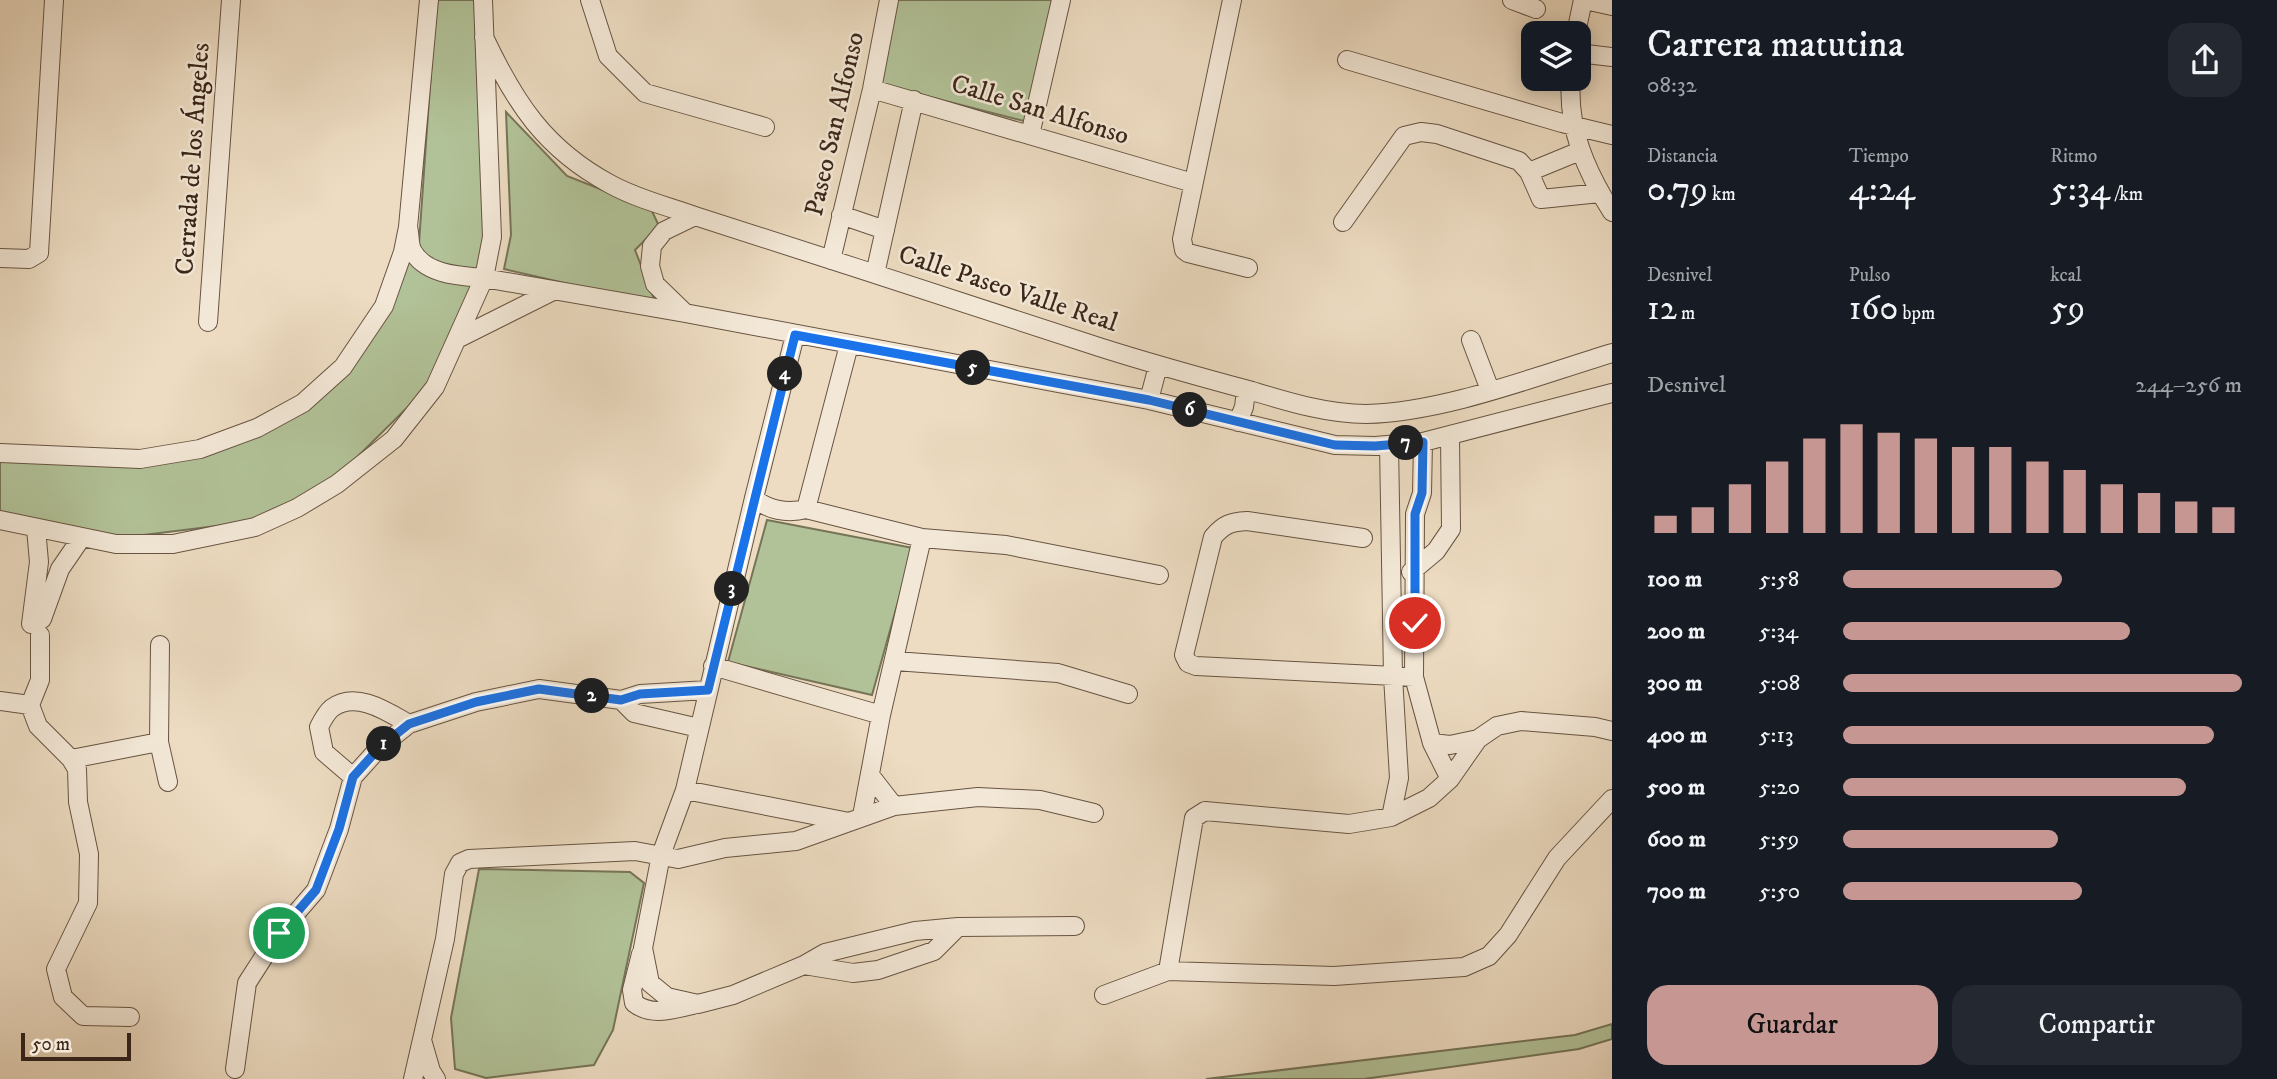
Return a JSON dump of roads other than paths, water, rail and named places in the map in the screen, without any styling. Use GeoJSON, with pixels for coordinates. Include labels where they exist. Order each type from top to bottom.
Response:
{"type":"FeatureCollection","features":[{"type":"Feature","properties":{"kind":"street"},"geometry":{"type":"LineString","coordinates":[[0,258],[29,259],[38,253],[54,0]]}},
{"type":"Feature","properties":{"kind":"street","name":"Cerrada de los Ángeles"},"geometry":{"type":"LineString","coordinates":[[208,322],[232,0]]}},
{"type":"Feature","properties":{"kind":"street"},"geometry":{"type":"LineString","coordinates":[[0,453],[140,459],[200,449],[257,428],[303,403],[343,367],[384,306],[403,252],[408,227],[429,0]]}},
{"type":"Feature","properties":{"kind":"street"},"geometry":{"type":"LineString","coordinates":[[0,520],[116,544],[173,544],[255,527],[297,508],[337,484],[394,439],[435,387],[484,278],[492,237],[483,0]]}},
{"type":"Feature","properties":{"kind":"street"},"geometry":{"type":"LineString","coordinates":[[590,0],[608,56],[645,93],[765,127]]}},
{"type":"Feature","properties":{"kind":"street","name":"Paseo San Alfonso"},"geometry":{"type":"LineString","coordinates":[[831,260],[872,89],[889,0]]}},
{"type":"Feature","properties":{"kind":"street"},"geometry":{"type":"LineString","coordinates":[[1030,135],[1061,0]]}},
{"type":"Feature","properties":{"kind":"street"},"geometry":{"type":"LineString","coordinates":[[1232,0],[1182,239],[1184,250],[1193,255],[1248,268]]}},
{"type":"Feature","properties":{"kind":"street"},"geometry":{"type":"LineString","coordinates":[[1512,0],[1536,9]]}},
{"type":"Feature","properties":{"kind":"street"},"geometry":{"type":"LineString","coordinates":[[1579,21],[1584,0],[1612,6]]}},
{"type":"Feature","properties":{"kind":"street","name":"Calle Paseo Valle Real"},"geometry":{"type":"LineString","coordinates":[[484,37],[499,70],[545,138],[570,159],[610,184],[637,197],[1158,366],[1306,406],[1345,413],[1394,412],[1490,390],[1612,353]]}},
{"type":"Feature","properties":{"kind":"street"},"geometry":{"type":"LineString","coordinates":[[1591,54],[1612,57]]}},
{"type":"Feature","properties":{"kind":"street"},"geometry":{"type":"LineString","coordinates":[[1347,60],[1612,135]]}},
{"type":"Feature","properties":{"kind":"street","name":"Calle San Alfonso"},"geometry":{"type":"LineString","coordinates":[[872,89],[1193,183]]}},
{"type":"Feature","properties":{"kind":"street"},"geometry":{"type":"LineString","coordinates":[[1572,91],[1573,126],[1580,151],[1612,212]]}},
{"type":"Feature","properties":{"kind":"street"},"geometry":{"type":"LineString","coordinates":[[875,274],[914,100]]}},
{"type":"Feature","properties":{"kind":"street"},"geometry":{"type":"LineString","coordinates":[[1343,222],[1404,136],[1421,132],[1437,134],[1519,161],[1529,172],[1541,199],[1600,193]]}},
{"type":"Feature","properties":{"kind":"street"},"geometry":{"type":"LineString","coordinates":[[1529,172],[1580,151]]}},
{"type":"Feature","properties":{"kind":"street"},"geometry":{"type":"LineString","coordinates":[[841,215],[885,230]]}},
{"type":"Feature","properties":{"kind":"street"},"geometry":{"type":"LineString","coordinates":[[685,313],[655,284],[650,266],[652,246],[664,231],[695,216]]}},
{"type":"Feature","properties":{"kind":"street"},"geometry":{"type":"LineString","coordinates":[[408,227],[412,250],[428,266],[454,276],[484,278],[685,313],[1149,400],[1298,437],[1354,446],[1423,442],[1612,393]]}},
{"type":"Feature","properties":{"kind":"street"},"geometry":{"type":"LineString","coordinates":[[457,339],[552,291]]}},
{"type":"Feature","properties":{"kind":"street"},"geometry":{"type":"LineString","coordinates":[[795,335],[685,790],[661,855],[632,990],[634,1003],[643,1009],[657,1012],[698,1004],[733,995],[804,965],[825,953],[915,931],[1075,926]]}},
{"type":"Feature","properties":{"kind":"street"},"geometry":{"type":"LineString","coordinates":[[1471,340],[1490,390]]}},
{"type":"Feature","properties":{"kind":"street"},"geometry":{"type":"LineString","coordinates":[[806,509],[849,345]]}},
{"type":"Feature","properties":{"kind":"street"},"geometry":{"type":"LineString","coordinates":[[1149,400],[1158,366]]}},
{"type":"Feature","properties":{"kind":"street"},"geometry":{"type":"LineString","coordinates":[[1230,420],[1244,407],[1237,388]]}},
{"type":"Feature","properties":{"kind":"street"},"geometry":{"type":"LineString","coordinates":[[1298,437],[1299,421],[1306,406]]}},
{"type":"Feature","properties":{"kind":"street"},"geometry":{"type":"LineString","coordinates":[[1391,584],[1436,551],[1451,529],[1450,435]]}},
{"type":"Feature","properties":{"kind":"street"},"geometry":{"type":"LineString","coordinates":[[1423,442],[1422,493],[1415,514],[1414,677],[1432,743],[1450,779]]}},
{"type":"Feature","properties":{"kind":"street"},"geometry":{"type":"LineString","coordinates":[[1389,445],[1393,676],[1399,778],[1391,817]]}},
{"type":"Feature","properties":{"kind":"street"},"geometry":{"type":"LineString","coordinates":[[754,498],[774,509],[806,509],[922,538],[1006,545],[1159,575]]}},
{"type":"Feature","properties":{"kind":"street"},"geometry":{"type":"LineString","coordinates":[[1363,538],[1247,521],[1231,522],[1222,526],[1213,537],[1184,655],[1188,663],[1196,666],[1414,677]]}},
{"type":"Feature","properties":{"kind":"street"},"geometry":{"type":"LineString","coordinates":[[36,528],[39,562],[40,680],[30,705],[38,726],[71,759],[76,769],[78,802],[89,854],[89,903],[56,968],[63,997],[83,1016],[130,1017]]}},
{"type":"Feature","properties":{"kind":"street"},"geometry":{"type":"LineString","coordinates":[[39,617],[60,569],[82,537]]}},
{"type":"Feature","properties":{"kind":"street"},"geometry":{"type":"LineString","coordinates":[[856,819],[870,775],[881,715],[922,538]]}},
{"type":"Feature","properties":{"kind":"street"},"geometry":{"type":"LineString","coordinates":[[39,562],[60,569]]}},
{"type":"Feature","properties":{"kind":"street"},"geometry":{"type":"LineString","coordinates":[[160,645],[159,742],[168,782]]}},
{"type":"Feature","properties":{"kind":"street"},"geometry":{"type":"LineString","coordinates":[[895,661],[1058,673],[1128,694]]}},
{"type":"Feature","properties":{"kind":"street"},"geometry":{"type":"LineString","coordinates":[[713,666],[881,715]]}},
{"type":"Feature","properties":{"kind":"street"},"geometry":{"type":"LineString","coordinates":[[235,1069],[247,983],[279,933],[316,890],[339,829],[353,777],[380,747],[409,724],[476,702],[539,689],[621,700],[640,694],[708,690]]}},
{"type":"Feature","properties":{"kind":"street"},"geometry":{"type":"LineString","coordinates":[[621,700],[634,713],[699,727]]}},
{"type":"Feature","properties":{"kind":"street"},"geometry":{"type":"LineString","coordinates":[[0,701],[30,705]]}},
{"type":"Feature","properties":{"kind":"street"},"geometry":{"type":"LineString","coordinates":[[353,777],[324,752],[319,727],[332,708],[351,702],[373,703],[409,724]]}},
{"type":"Feature","properties":{"kind":"street"},"geometry":{"type":"LineString","coordinates":[[1168,971],[1194,818],[1199,813],[1205,811],[1349,824],[1391,817],[1429,799],[1450,779],[1478,739],[1497,726],[1521,721],[1612,731]]}},
{"type":"Feature","properties":{"kind":"street"},"geometry":{"type":"LineString","coordinates":[[1432,743],[1450,745],[1478,739]]}},
{"type":"Feature","properties":{"kind":"street"},"geometry":{"type":"LineString","coordinates":[[71,759],[159,742]]}},
{"type":"Feature","properties":{"kind":"street"},"geometry":{"type":"LineString","coordinates":[[870,775],[894,806]]}},
{"type":"Feature","properties":{"kind":"street"},"geometry":{"type":"LineString","coordinates":[[1399,778],[1413,794],[1429,799]]}},
{"type":"Feature","properties":{"kind":"street"},"geometry":{"type":"LineString","coordinates":[[685,790],[856,819]]}},
{"type":"Feature","properties":{"kind":"street"},"geometry":{"type":"LineString","coordinates":[[413,1079],[445,939],[454,874],[460,863],[469,859],[617,851],[678,859],[725,848],[796,841],[894,806],[978,797],[1040,800],[1094,813]]}},
{"type":"Feature","properties":{"kind":"street"},"geometry":{"type":"LineString","coordinates":[[1104,995],[1168,971],[1334,976],[1464,967],[1489,956],[1508,934],[1557,858],[1612,799]]}},
{"type":"Feature","properties":{"kind":"street"},"geometry":{"type":"LineString","coordinates":[[804,965],[853,973],[878,970],[934,951],[958,928]]}},
{"type":"Feature","properties":{"kind":"street"},"geometry":{"type":"LineString","coordinates":[[643,948],[650,983],[667,997],[698,1004]]}},
{"type":"Feature","properties":{"kind":"street"},"geometry":{"type":"LineString","coordinates":[[422,1040],[436,1079]]}}]}
